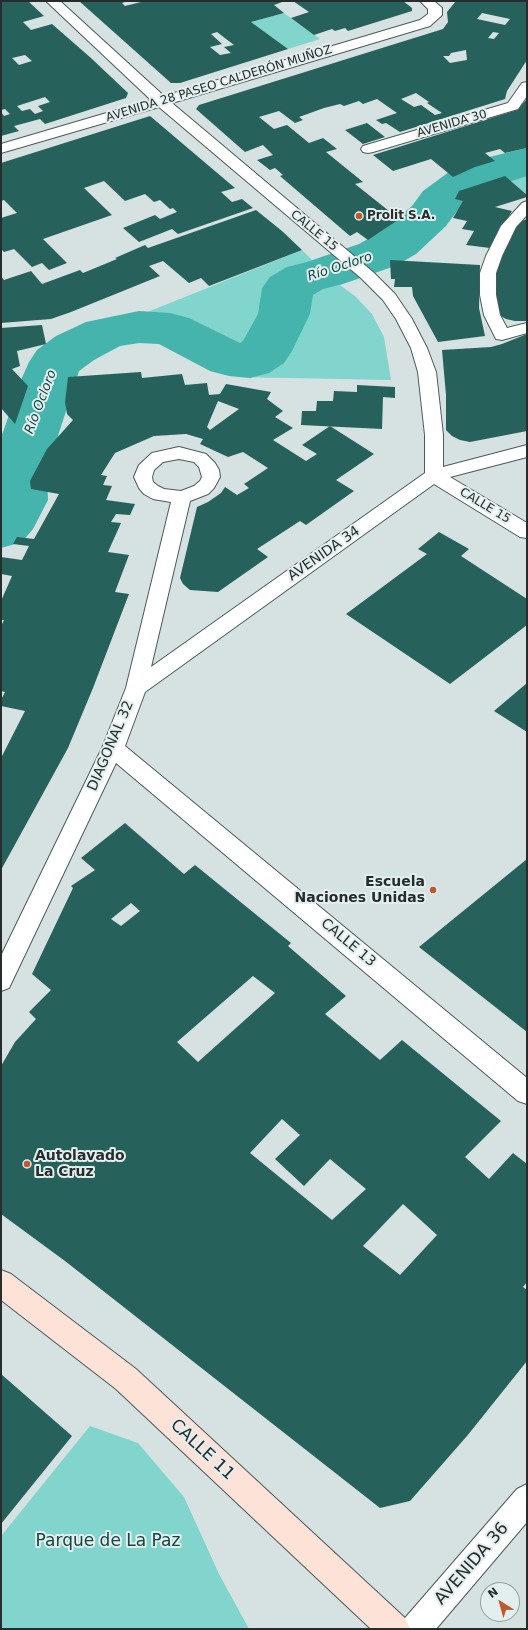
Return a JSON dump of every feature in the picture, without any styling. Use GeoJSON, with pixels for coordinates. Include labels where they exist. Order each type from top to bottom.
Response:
{"type":"FeatureCollection","features":[{"type":"Feature","properties":{"kind":"main road","name":"CALLE 11"},"geometry":{"type":"LineString","coordinates":[[1,1282],[126,1379],[394,1629]]}},
{"type":"Feature","properties":{"kind":"street","name":"CALLE 15"},"geometry":{"type":"LineString","coordinates":[[52,1],[161,102],[368,275],[388,297],[404,319],[419,348],[427,372],[434,435],[434,476],[527,532]]}},
{"type":"Feature","properties":{"kind":"street","name":"AVENIDA 28 PASEO CALDERÓN MUÑOZ"},"geometry":{"type":"LineString","coordinates":[[1,149],[425,23],[434,15],[435,8],[426,1]]}},
{"type":"Feature","properties":{"kind":"street","name":"AVENIDA 30"},"geometry":{"type":"LineString","coordinates":[[368,148],[513,106],[527,86]]}},
{"type":"Feature","properties":{"kind":"street"},"geometry":{"type":"LineString","coordinates":[[527,206],[518,214],[509,226],[494,256],[488,273],[488,295],[492,315],[502,335],[527,328]]}},
{"type":"Feature","properties":{"kind":"street","name":"AVENIDA 34"},"geometry":{"type":"LineString","coordinates":[[136,688],[434,476],[527,451]]}},
{"type":"Feature","properties":{"kind":"street","name":"DIAGONAL 32"},"geometry":{"type":"LineString","coordinates":[[1,981],[113,748],[136,688],[182,497]]}},
{"type":"Feature","properties":{"kind":"street","name":"CALLE 13"},"geometry":{"type":"LineString","coordinates":[[113,748],[527,1093]]}},
{"type":"Feature","properties":{"kind":"street","name":"AVENIDA 36"},"geometry":{"type":"LineString","coordinates":[[416,1629],[527,1499]]}},
{"type":"Feature","properties":{"kind":"green space"},"geometry":{"type":"Polygon","coordinates":[[[284,13],[320,39],[288,49],[251,22],[284,13]]]}},
{"type":"Feature","properties":{"kind":"green space"},"geometry":{"type":"Polygon","coordinates":[[[527,170],[527,195],[505,176],[527,170]]]}},
{"type":"Feature","properties":{"kind":"green space"},"geometry":{"type":"Polygon","coordinates":[[[302,250],[315,263],[281,276],[270,289],[269,313],[254,337],[240,345],[220,342],[185,324],[135,317],[302,250]]]}},
{"type":"Feature","properties":{"kind":"green space"},"geometry":{"type":"Polygon","coordinates":[[[329,277],[355,296],[372,314],[384,337],[391,380],[236,377],[273,354],[291,332],[300,309],[298,292],[309,281],[329,277]]]}},
{"type":"Feature","properties":{"kind":"green space","name":"Parque de La Paz"},"geometry":{"type":"Polygon","coordinates":[[[90,1426],[138,1443],[184,1497],[219,1574],[249,1629],[1,1629],[1,1536],[90,1426]]]}},
{"type":"Feature","properties":{"kind":"building"},"geometry":{"type":"Polygon","coordinates":[[[1,1],[28,1],[44,16],[23,22],[31,30],[52,24],[128,93],[126,98],[45,124],[40,119],[14,126],[19,131],[1,136],[1,112],[4,116],[10,114],[5,109],[1,110],[1,1]],[[25,55],[12,58],[19,65],[32,61],[25,55]],[[45,97],[17,106],[22,111],[30,109],[35,114],[43,111],[38,106],[50,102],[45,97]]]}},
{"type":"Feature","properties":{"kind":"building"},"geometry":{"type":"Polygon","coordinates":[[[79,1],[128,1],[122,3],[125,6],[145,1],[285,1],[274,5],[284,13],[251,22],[288,49],[180,83],[171,83],[79,1]],[[217,32],[211,34],[222,44],[210,47],[220,55],[231,53],[224,47],[234,45],[217,32]]]}},
{"type":"Feature","properties":{"kind":"building"},"geometry":{"type":"Polygon","coordinates":[[[293,1],[403,1],[412,8],[412,11],[348,31],[345,28],[335,31],[332,29],[314,35],[291,18],[309,12],[293,1]]]}},
{"type":"Feature","properties":{"kind":"building"},"geometry":{"type":"Polygon","coordinates":[[[456,1],[527,1],[527,60],[507,91],[505,99],[400,132],[386,123],[382,124],[376,120],[397,113],[377,99],[363,104],[359,101],[344,106],[340,104],[324,108],[299,117],[303,120],[295,123],[279,111],[259,117],[274,129],[287,125],[309,143],[323,138],[337,149],[326,152],[363,182],[355,184],[389,211],[386,212],[398,220],[368,240],[357,232],[350,236],[280,176],[283,175],[275,168],[270,170],[257,160],[273,155],[263,145],[245,152],[196,109],[199,105],[443,29],[448,22],[447,12],[456,1]],[[482,13],[477,19],[505,25],[510,19],[482,13]],[[493,32],[488,38],[494,39],[499,33],[493,32]],[[466,50],[451,53],[449,56],[443,56],[450,63],[467,60],[466,50]],[[416,93],[401,99],[414,107],[421,105],[435,115],[442,113],[427,103],[429,102],[416,93]]]}},
{"type":"Feature","properties":{"kind":"building"},"geometry":{"type":"Polygon","coordinates":[[[527,99],[527,148],[505,153],[500,149],[485,153],[495,161],[475,167],[453,177],[431,159],[393,171],[373,155],[517,110],[527,99]]]}},
{"type":"Feature","properties":{"kind":"building"},"geometry":{"type":"Polygon","coordinates":[[[150,116],[235,188],[221,192],[232,202],[242,199],[253,208],[178,234],[172,229],[139,242],[123,228],[155,215],[160,219],[177,212],[173,208],[170,209],[160,200],[154,202],[145,194],[125,201],[104,181],[84,188],[112,215],[43,239],[67,263],[49,270],[42,263],[32,267],[14,249],[4,252],[1,249],[1,218],[17,213],[4,200],[1,201],[1,163],[150,116]]]}},
{"type":"Feature","properties":{"kind":"building"},"geometry":{"type":"Polygon","coordinates":[[[367,123],[385,137],[363,144],[345,130],[367,123]]]}},
{"type":"Feature","properties":{"kind":"building"},"geometry":{"type":"Polygon","coordinates":[[[505,176],[527,195],[527,197],[495,207],[512,211],[490,248],[466,245],[474,231],[462,229],[467,221],[453,218],[463,201],[455,199],[459,191],[505,176]]]}},
{"type":"Feature","properties":{"kind":"building"},"geometry":{"type":"Polygon","coordinates":[[[256,210],[282,231],[302,250],[209,286],[201,278],[189,283],[163,261],[149,266],[160,276],[71,312],[51,319],[1,323],[1,276],[4,280],[31,271],[42,284],[80,270],[83,273],[117,259],[115,258],[145,245],[148,248],[256,210]]]}},
{"type":"Feature","properties":{"kind":"building"},"geometry":{"type":"Polygon","coordinates":[[[527,219],[527,321],[515,321],[506,319],[499,315],[494,270],[511,239],[514,224],[527,219]]]}},
{"type":"Feature","properties":{"kind":"building"},"geometry":{"type":"Polygon","coordinates":[[[390,260],[480,265],[479,308],[485,336],[438,342],[413,296],[412,287],[394,287],[395,279],[391,279],[390,260]]]}},
{"type":"Feature","properties":{"kind":"building"},"geometry":{"type":"Polygon","coordinates":[[[42,325],[46,344],[17,351],[20,366],[12,369],[28,386],[15,424],[1,408],[1,328],[42,325]]]}},
{"type":"Feature","properties":{"kind":"building"},"geometry":{"type":"Polygon","coordinates":[[[527,334],[527,431],[470,442],[460,440],[452,436],[446,430],[446,395],[442,350],[491,347],[527,334]]]}},
{"type":"Feature","properties":{"kind":"building"},"geometry":{"type":"Polygon","coordinates":[[[141,372],[142,378],[182,374],[185,385],[207,383],[209,395],[220,394],[226,384],[271,392],[267,399],[283,411],[275,417],[293,428],[273,440],[306,461],[317,454],[302,445],[330,426],[374,454],[336,480],[354,491],[306,525],[300,521],[257,549],[268,557],[218,592],[190,590],[183,584],[180,578],[197,507],[208,502],[221,493],[225,487],[237,495],[249,488],[244,484],[268,468],[243,452],[228,457],[200,444],[203,439],[186,434],[154,436],[115,453],[101,475],[107,476],[103,485],[112,486],[106,500],[135,504],[130,515],[116,514],[111,522],[121,523],[108,552],[129,555],[115,592],[129,594],[68,748],[1,870],[1,758],[25,711],[1,706],[1,700],[5,692],[1,691],[1,626],[4,620],[1,620],[1,601],[12,576],[1,574],[1,557],[22,560],[29,546],[13,544],[17,537],[34,539],[59,494],[31,489],[30,481],[47,449],[73,420],[67,414],[65,402],[68,377],[141,372]],[[218,401],[207,427],[210,430],[239,409],[218,401]]]}},
{"type":"Feature","properties":{"kind":"building"},"geometry":{"type":"Polygon","coordinates":[[[357,385],[395,387],[395,398],[383,397],[382,429],[301,425],[302,411],[316,411],[317,401],[333,401],[334,391],[357,392],[357,385]]]}},
{"type":"Feature","properties":{"kind":"building"},"geometry":{"type":"Polygon","coordinates":[[[439,532],[469,549],[461,556],[527,599],[527,625],[450,684],[346,614],[427,554],[418,549],[439,532]]]}},
{"type":"Feature","properties":{"kind":"building"},"geometry":{"type":"Polygon","coordinates":[[[527,683],[527,732],[494,711],[527,683]]]}},
{"type":"Feature","properties":{"kind":"building"},"geometry":{"type":"Polygon","coordinates":[[[125,823],[184,874],[195,865],[291,943],[288,946],[346,996],[325,1014],[380,1060],[402,1040],[501,1121],[465,1157],[489,1179],[513,1153],[527,1164],[527,1282],[523,1287],[527,1290],[527,1361],[467,1436],[410,1501],[380,1508],[65,1261],[1,1214],[1,1066],[15,1042],[36,1019],[29,1012],[51,990],[32,974],[73,888],[71,886],[95,870],[81,858],[125,823]],[[131,903],[111,919],[121,926],[140,911],[131,903]],[[253,976],[177,1042],[198,1062],[275,993],[253,976]],[[282,1119],[250,1153],[332,1220],[366,1189],[330,1159],[304,1186],[275,1159],[300,1135],[282,1119]],[[403,1204],[363,1246],[400,1275],[437,1235],[403,1204]]]}},
{"type":"Feature","properties":{"kind":"building"},"geometry":{"type":"Polygon","coordinates":[[[527,859],[527,1032],[419,947],[527,859]]]}},
{"type":"Feature","properties":{"kind":"building"},"geometry":{"type":"Polygon","coordinates":[[[1,1374],[72,1436],[1,1524],[1,1374]]]}},
{"type":"Feature","properties":{"kind":"waterway","name":"Río Ocloro"},"geometry":{"type":"LineString","coordinates":[[1,528],[12,515],[19,500],[18,477],[23,452],[29,439],[48,380],[56,362],[75,348],[105,333],[139,327],[170,329],[229,359],[250,361],[265,351],[284,314],[288,288],[305,278],[325,273],[377,255],[398,243],[429,216],[440,201],[470,179],[502,168],[527,162]]}},
{"type":"Feature","properties":{"kind":"place","name":"Prolit S.A."},"geometry":{"type":"Point","coordinates":[359,216]}},
{"type":"Feature","properties":{"kind":"place","name":"Escuela Naciones Unidas"},"geometry":{"type":"Point","coordinates":[433,890]}},
{"type":"Feature","properties":{"kind":"place","name":"Autolavado La Cruz"},"geometry":{"type":"Point","coordinates":[27,1164]}}]}
